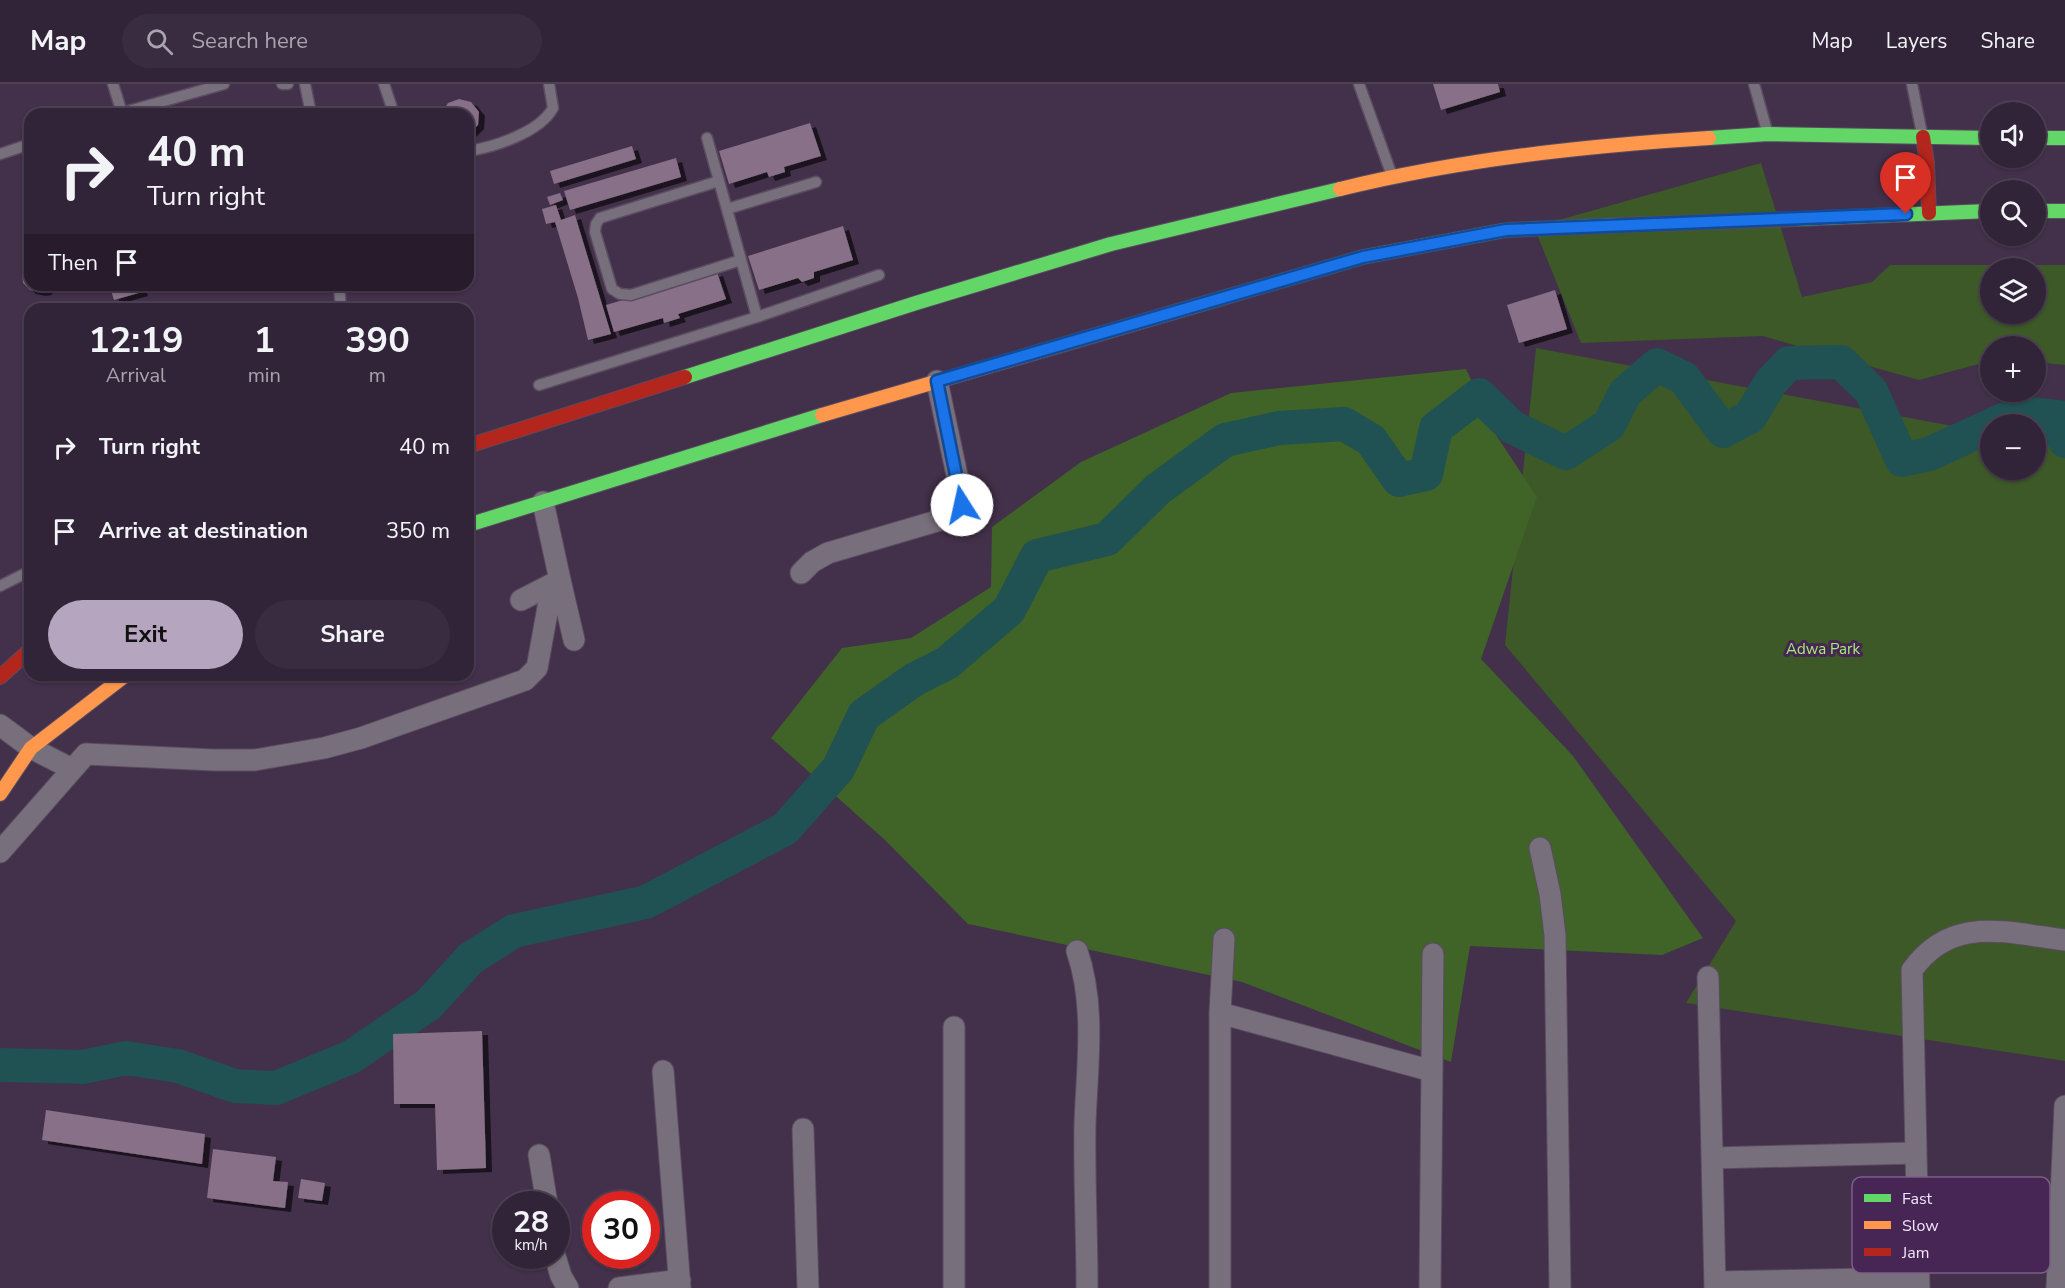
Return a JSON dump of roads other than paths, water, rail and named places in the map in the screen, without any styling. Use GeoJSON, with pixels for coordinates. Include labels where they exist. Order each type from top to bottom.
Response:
{"type":"FeatureCollection","features":[{"type":"Feature","properties":{"kind":"main road"},"geometry":{"type":"LineString","coordinates":[[474,444],[1111,244],[1392,176],[1541,152],[1768,134],[1980,138]]}},
{"type":"Feature","properties":{"kind":"main road"},"geometry":{"type":"LineString","coordinates":[[1923,137],[1927,163],[1929,213]]}},
{"type":"Feature","properties":{"kind":"main road"},"geometry":{"type":"LineString","coordinates":[[2046,138],[2065,138]]}},
{"type":"Feature","properties":{"kind":"main road"},"geometry":{"type":"LineString","coordinates":[[474,523],[937,381],[1363,257],[1506,230],[1980,211]]}},
{"type":"Feature","properties":{"kind":"main road"},"geometry":{"type":"LineString","coordinates":[[2046,211],[2065,211]]}},
{"type":"Feature","properties":{"kind":"main road"},"geometry":{"type":"LineString","coordinates":[[0,677],[24,655]]}},
{"type":"Feature","properties":{"kind":"main road"},"geometry":{"type":"LineString","coordinates":[[0,794],[31,748],[118,681]]}},
{"type":"Feature","properties":{"kind":"street"},"geometry":{"type":"LineString","coordinates":[[801,573],[812,562],[828,553],[954,516],[959,512],[962,499],[937,381]]}},
{"type":"Feature","properties":{"kind":"street"},"geometry":{"type":"LineString","coordinates":[[543,502],[556,582],[574,640]]}},
{"type":"Feature","properties":{"kind":"street"},"geometry":{"type":"LineString","coordinates":[[521,600],[556,582]]}},
{"type":"Feature","properties":{"kind":"street"},"geometry":{"type":"LineString","coordinates":[[0,852],[86,754],[255,760],[324,748],[361,738],[525,680],[537,668],[556,582]]}},
{"type":"Feature","properties":{"kind":"street"},"geometry":{"type":"LineString","coordinates":[[0,725],[31,748],[72,769]]}},
{"type":"Feature","properties":{"kind":"street"},"geometry":{"type":"LineString","coordinates":[[1540,848],[1550,894],[1555,935],[1560,1288]]}},
{"type":"Feature","properties":{"kind":"street"},"geometry":{"type":"LineString","coordinates":[[1916,1177],[1912,970],[1932,947],[1956,935],[1984,931],[2013,932],[2065,940]]}},
{"type":"Feature","properties":{"kind":"street"},"geometry":{"type":"LineString","coordinates":[[1220,1288],[1220,1013],[1224,939]]}},
{"type":"Feature","properties":{"kind":"street"},"geometry":{"type":"LineString","coordinates":[[1077,951],[1085,974],[1089,1043],[1085,1126],[1087,1288]]}},
{"type":"Feature","properties":{"kind":"street"},"geometry":{"type":"LineString","coordinates":[[1430,1288],[1433,954]]}},
{"type":"Feature","properties":{"kind":"street"},"geometry":{"type":"LineString","coordinates":[[1708,977],[1715,1285],[1919,1283]]}},
{"type":"Feature","properties":{"kind":"street"},"geometry":{"type":"LineString","coordinates":[[1220,1013],[1432,1071]]}},
{"type":"Feature","properties":{"kind":"street"},"geometry":{"type":"LineString","coordinates":[[954,1027],[954,1288]]}},
{"type":"Feature","properties":{"kind":"street"},"geometry":{"type":"LineString","coordinates":[[620,1288],[680,1284],[663,1071]]}},
{"type":"Feature","properties":{"kind":"street"},"geometry":{"type":"LineString","coordinates":[[2056,1288],[2065,1106]]}},
{"type":"Feature","properties":{"kind":"street"},"geometry":{"type":"LineString","coordinates":[[802,1129],[808,1288]]}},
{"type":"Feature","properties":{"kind":"street"},"geometry":{"type":"LineString","coordinates":[[1712,1158],[1915,1153]]}},
{"type":"Feature","properties":{"kind":"street"},"geometry":{"type":"LineString","coordinates":[[539,1155],[545,1191]]}},
{"type":"Feature","properties":{"kind":"street"},"geometry":{"type":"LineString","coordinates":[[559,1269],[568,1288]]}},
{"type":"Feature","properties":{"kind":"lane"},"geometry":{"type":"LineString","coordinates":[[113,84],[119,108]]}},
{"type":"Feature","properties":{"kind":"lane"},"geometry":{"type":"LineString","coordinates":[[138,108],[224,84]]}},
{"type":"Feature","properties":{"kind":"lane"},"geometry":{"type":"LineString","coordinates":[[282,84],[288,84]]}},
{"type":"Feature","properties":{"kind":"lane"},"geometry":{"type":"LineString","coordinates":[[305,84],[310,108]]}},
{"type":"Feature","properties":{"kind":"lane"},"geometry":{"type":"LineString","coordinates":[[384,84],[392,108]]}},
{"type":"Feature","properties":{"kind":"lane"},"geometry":{"type":"LineString","coordinates":[[474,150],[517,136],[547,118],[553,108],[549,84]]}},
{"type":"Feature","properties":{"kind":"lane"},"geometry":{"type":"LineString","coordinates":[[1359,84],[1392,176]]}},
{"type":"Feature","properties":{"kind":"lane"},"geometry":{"type":"LineString","coordinates":[[1754,84],[1768,134]]}},
{"type":"Feature","properties":{"kind":"lane"},"geometry":{"type":"LineString","coordinates":[[1912,84],[1923,137]]}},
{"type":"Feature","properties":{"kind":"lane"},"geometry":{"type":"LineString","coordinates":[[707,138],[757,317]]}},
{"type":"Feature","properties":{"kind":"lane"},"geometry":{"type":"LineString","coordinates":[[0,154],[24,146]]}},
{"type":"Feature","properties":{"kind":"lane"},"geometry":{"type":"LineString","coordinates":[[719,181],[600,218],[596,224],[596,232],[612,289],[620,294],[631,295],[741,260]]}},
{"type":"Feature","properties":{"kind":"lane"},"geometry":{"type":"LineString","coordinates":[[727,209],[816,182]]}},
{"type":"Feature","properties":{"kind":"lane"},"geometry":{"type":"LineString","coordinates":[[538,386],[757,317],[879,275]]}},
{"type":"Feature","properties":{"kind":"lane"},"geometry":{"type":"LineString","coordinates":[[0,586],[24,574]]}},
{"type":"Feature","properties":{"kind":"waterway"},"geometry":{"type":"LineString","coordinates":[[0,1065],[83,1067],[126,1058],[178,1066],[235,1086],[276,1088],[351,1057],[428,1005],[471,958],[514,931],[646,902],[785,829],[838,769],[864,715],[915,679],[947,663],[1009,610],[1037,556],[1107,539],[1158,489],[1225,440],[1279,428],[1344,424],[1371,440],[1399,480],[1426,474],[1436,428],[1479,395],[1512,427],[1566,453],[1609,425],[1625,393],[1657,365],[1684,378],[1723,431],[1750,417],[1771,382],[1789,363],[1841,362],[1871,391],[1902,460],[1929,454],[1980,431]]}},
{"type":"Feature","properties":{"kind":"waterway"},"geometry":{"type":"LineString","coordinates":[[2018,414],[2030,414]]}},
{"type":"Feature","properties":{"kind":"waterway"},"geometry":{"type":"LineString","coordinates":[[2046,416],[2058,417],[2065,441]]}},
{"type":"Feature","properties":{"kind":"park label","name":"Adwa Park"},"geometry":{"type":"Point","coordinates":[1823,649]}}]}
